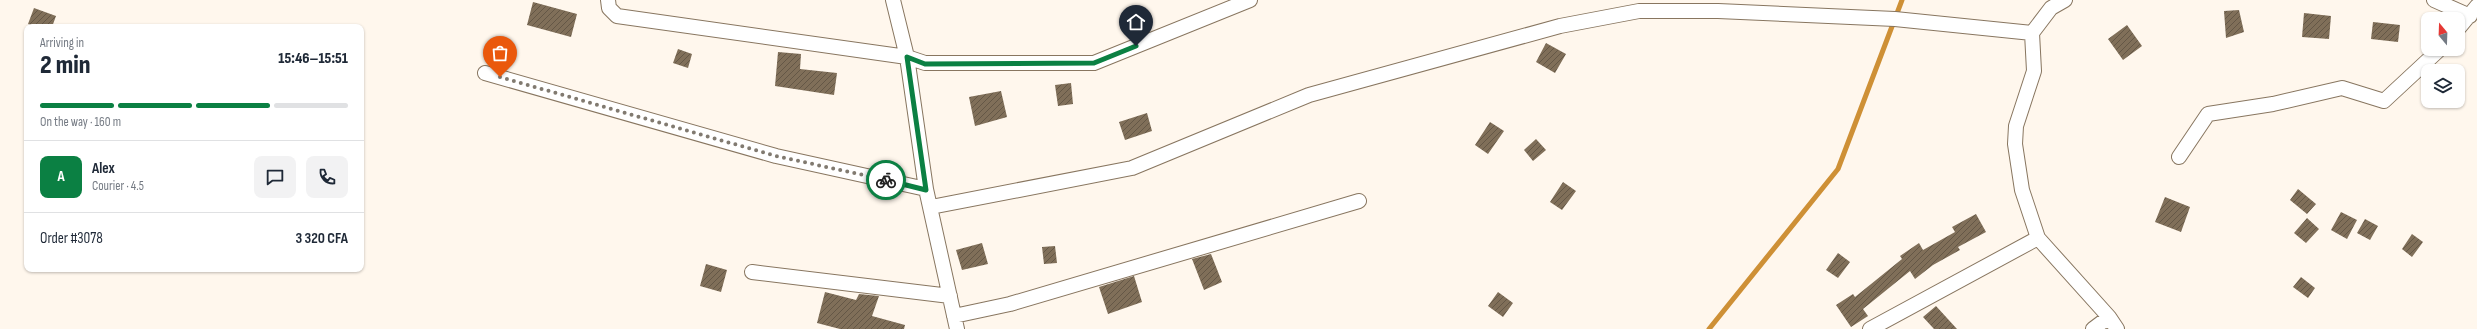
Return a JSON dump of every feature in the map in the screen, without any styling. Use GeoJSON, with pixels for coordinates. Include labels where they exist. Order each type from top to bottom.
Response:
{"type":"FeatureCollection","features":[{"type":"Feature","properties":{"kind":"street"},"geometry":{"type":"LineString","coordinates":[[608,0],[609,8],[617,16],[907,57],[925,64],[1094,63],[1250,0]]}},
{"type":"Feature","properties":{"kind":"street"},"geometry":{"type":"LineString","coordinates":[[893,0],[907,57],[926,190],[956,322],[1010,304],[1359,201]]}},
{"type":"Feature","properties":{"kind":"street"},"geometry":{"type":"LineString","coordinates":[[2065,0],[2051,8],[2032,34],[2034,71],[2016,126],[2015,144],[2022,190],[2038,238],[2109,317],[2117,329]]}},
{"type":"Feature","properties":{"kind":"street"},"geometry":{"type":"LineString","coordinates":[[2434,0],[2473,11],[2465,21]]}},
{"type":"Feature","properties":{"kind":"street"},"geometry":{"type":"LineString","coordinates":[[931,207],[1132,168],[1309,95],[1560,26],[1639,11],[1718,11],[1895,19],[2032,34]]}},
{"type":"Feature","properties":{"kind":"street"},"geometry":{"type":"LineString","coordinates":[[2179,157],[2208,114],[2273,104],[2342,88],[2384,101],[2432,56]]}},
{"type":"Feature","properties":{"kind":"street"},"geometry":{"type":"LineString","coordinates":[[485,73],[776,156],[926,190]]}},
{"type":"Feature","properties":{"kind":"street"},"geometry":{"type":"LineString","coordinates":[[1870,329],[2038,238]]}},
{"type":"Feature","properties":{"kind":"street"},"geometry":{"type":"LineString","coordinates":[[752,272],[950,296]]}},
{"type":"Feature","properties":{"kind":"street"},"geometry":{"type":"LineString","coordinates":[[2093,329],[2109,317]]}},
{"type":"Feature","properties":{"kind":"building"},"geometry":{"type":"Polygon","coordinates":[[[533,2],[577,14],[571,37],[527,25],[533,2]]]}},
{"type":"Feature","properties":{"kind":"building"},"geometry":{"type":"Polygon","coordinates":[[[34,8],[56,16],[53,24],[28,24],[34,8]]]}},
{"type":"Feature","properties":{"kind":"building"},"geometry":{"type":"Polygon","coordinates":[[[2239,10],[2244,32],[2226,38],[2224,11],[2239,10]]]}},
{"type":"Feature","properties":{"kind":"building"},"geometry":{"type":"Polygon","coordinates":[[[2304,13],[2331,16],[2329,39],[2302,37],[2304,13]]]}},
{"type":"Feature","properties":{"kind":"building"},"geometry":{"type":"Polygon","coordinates":[[[2373,22],[2400,25],[2398,42],[2371,39],[2373,22]]]}},
{"type":"Feature","properties":{"kind":"building"},"geometry":{"type":"Polygon","coordinates":[[[2127,25],[2142,46],[2123,60],[2108,39],[2127,25]]]}},
{"type":"Feature","properties":{"kind":"building"},"geometry":{"type":"Polygon","coordinates":[[[1546,43],[1566,54],[1555,73],[1536,62],[1546,43]]]}},
{"type":"Feature","properties":{"kind":"building"},"geometry":{"type":"Polygon","coordinates":[[[678,49],[692,54],[688,68],[673,63],[678,49]]]}},
{"type":"Feature","properties":{"kind":"building"},"geometry":{"type":"Polygon","coordinates":[[[778,52],[801,54],[800,69],[837,73],[834,95],[775,86],[778,52]]]}},
{"type":"Feature","properties":{"kind":"building"},"geometry":{"type":"Polygon","coordinates":[[[1071,83],[1073,104],[1058,106],[1055,85],[1071,83]]]}},
{"type":"Feature","properties":{"kind":"building"},"geometry":{"type":"Polygon","coordinates":[[[1001,91],[1007,117],[975,126],[969,97],[1001,91]]]}},
{"type":"Feature","properties":{"kind":"building"},"geometry":{"type":"Polygon","coordinates":[[[1147,113],[1152,131],[1125,140],[1119,122],[1147,113]]]}},
{"type":"Feature","properties":{"kind":"building"},"geometry":{"type":"Polygon","coordinates":[[[1490,122],[1504,131],[1488,154],[1475,145],[1490,122]]]}},
{"type":"Feature","properties":{"kind":"building"},"geometry":{"type":"Polygon","coordinates":[[[1536,139],[1546,150],[1533,161],[1524,150],[1536,139]]]}},
{"type":"Feature","properties":{"kind":"building"},"geometry":{"type":"Polygon","coordinates":[[[1563,182],[1576,191],[1562,210],[1550,202],[1563,182]]]}},
{"type":"Feature","properties":{"kind":"building"},"geometry":{"type":"Polygon","coordinates":[[[2298,189],[2316,204],[2307,214],[2290,200],[2298,189]]]}},
{"type":"Feature","properties":{"kind":"building"},"geometry":{"type":"Polygon","coordinates":[[[2165,197],[2190,207],[2181,232],[2155,222],[2165,197]]]}},
{"type":"Feature","properties":{"kind":"building"},"geometry":{"type":"Polygon","coordinates":[[[2341,212],[2357,220],[2347,239],[2331,230],[2341,212]]]}},
{"type":"Feature","properties":{"kind":"building"},"geometry":{"type":"Polygon","coordinates":[[[1976,214],[1986,232],[1958,247],[1960,250],[1933,265],[1915,279],[1910,271],[1863,309],[1868,316],[1851,327],[1836,305],[1853,294],[1855,297],[1902,259],[1900,256],[1919,243],[1923,250],[1955,232],[1952,227],[1976,214]]]}},
{"type":"Feature","properties":{"kind":"building"},"geometry":{"type":"Polygon","coordinates":[[[2307,218],[2319,229],[2306,243],[2294,233],[2307,218]]]}},
{"type":"Feature","properties":{"kind":"building"},"geometry":{"type":"Polygon","coordinates":[[[2365,219],[2378,226],[2370,240],[2357,233],[2365,219]]]}},
{"type":"Feature","properties":{"kind":"building"},"geometry":{"type":"Polygon","coordinates":[[[2412,234],[2423,242],[2412,257],[2402,249],[2412,234]]]}},
{"type":"Feature","properties":{"kind":"building"},"geometry":{"type":"Polygon","coordinates":[[[982,243],[988,264],[962,270],[956,250],[982,243]]]}},
{"type":"Feature","properties":{"kind":"building"},"geometry":{"type":"Polygon","coordinates":[[[1055,246],[1057,263],[1044,264],[1042,247],[1055,246]]]}},
{"type":"Feature","properties":{"kind":"building"},"geometry":{"type":"Polygon","coordinates":[[[1838,253],[1850,262],[1838,278],[1826,270],[1838,253]]]}},
{"type":"Feature","properties":{"kind":"building"},"geometry":{"type":"Polygon","coordinates":[[[1211,254],[1222,282],[1204,290],[1192,259],[1211,254]]]}},
{"type":"Feature","properties":{"kind":"building"},"geometry":{"type":"Polygon","coordinates":[[[706,264],[727,270],[721,292],[700,286],[706,264]]]}},
{"type":"Feature","properties":{"kind":"building"},"geometry":{"type":"Polygon","coordinates":[[[1134,276],[1142,302],[1108,314],[1099,287],[1134,276]]]}},
{"type":"Feature","properties":{"kind":"building"},"geometry":{"type":"Polygon","coordinates":[[[2301,277],[2315,288],[2308,298],[2293,287],[2301,277]]]}},
{"type":"Feature","properties":{"kind":"building"},"geometry":{"type":"Polygon","coordinates":[[[825,292],[856,300],[859,294],[879,296],[872,316],[905,325],[904,329],[840,329],[817,323],[825,292]]]}},
{"type":"Feature","properties":{"kind":"building"},"geometry":{"type":"Polygon","coordinates":[[[1498,292],[1513,303],[1503,317],[1488,306],[1498,292]]]}},
{"type":"Feature","properties":{"kind":"building"},"geometry":{"type":"Polygon","coordinates":[[[1936,306],[1957,329],[1934,329],[1923,317],[1936,306]]]}},
{"type":"Feature","properties":{"kind":"waterway"},"geometry":{"type":"LineString","coordinates":[[1709,329],[1838,169],[1902,0]]}},
{"type":"Feature","properties":{"kind":"way so far"},"geometry":{"type":"LineString","coordinates":[[500,77],[776,156],[886,180]]}},
{"type":"Feature","properties":{"kind":"route"},"geometry":{"type":"LineString","coordinates":[[886,180],[926,190],[907,57],[925,64],[1094,63],[1136,46]]}}]}
